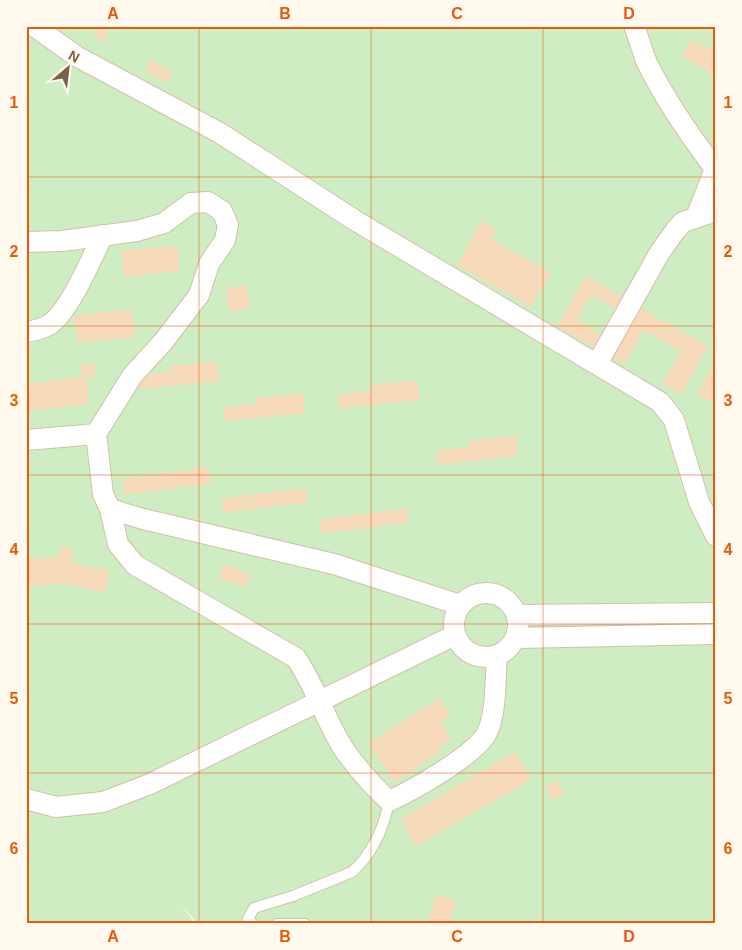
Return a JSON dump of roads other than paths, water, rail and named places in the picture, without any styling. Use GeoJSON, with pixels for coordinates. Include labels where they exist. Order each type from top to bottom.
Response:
{"type":"FeatureCollection","features":[{"type":"Feature","properties":{"kind":"street"},"geometry":{"type":"LineString","coordinates":[[34,26],[76,56],[220,133],[356,221],[660,402],[674,420],[699,502],[716,536]]}},
{"type":"Feature","properties":{"kind":"street"},"geometry":{"type":"LineString","coordinates":[[597,364],[660,252],[683,222],[706,213],[715,169],[685,129],[661,89],[646,61],[634,26]]}},
{"type":"Feature","properties":{"kind":"street"},"geometry":{"type":"LineString","coordinates":[[26,242],[103,236],[137,231],[164,223],[192,204],[208,202],[222,211],[228,225],[225,240],[209,264],[199,295],[163,342],[132,376],[96,434],[102,494],[110,508],[118,544],[135,565],[296,658],[343,747],[371,784],[389,801],[404,794],[472,750],[486,735],[493,707],[497,656]]}},
{"type":"Feature","properties":{"kind":"street"},"geometry":{"type":"LineString","coordinates":[[26,332],[48,325],[61,312],[78,286],[103,236]]}},
{"type":"Feature","properties":{"kind":"street"},"geometry":{"type":"LineString","coordinates":[[26,440],[96,434]]}},
{"type":"Feature","properties":{"kind":"street"},"geometry":{"type":"LineString","coordinates":[[110,508],[143,519],[334,564],[460,605]]}},
{"type":"Feature","properties":{"kind":"street"},"geometry":{"type":"LineString","coordinates":[[491,593],[507,601],[517,615],[518,627],[516,638],[508,649],[497,656],[484,658],[471,654],[461,646],[455,635],[454,619],[460,605],[474,595],[491,593]]}},
{"type":"Feature","properties":{"kind":"street"},"geometry":{"type":"LineString","coordinates":[[517,615],[716,613]]}},
{"type":"Feature","properties":{"kind":"street"},"geometry":{"type":"LineString","coordinates":[[516,638],[716,634]]}},
{"type":"Feature","properties":{"kind":"street"},"geometry":{"type":"LineString","coordinates":[[26,799],[56,807],[103,802],[150,784],[455,635]]}},
{"type":"Feature","properties":{"kind":"lane"},"geometry":{"type":"LineString","coordinates":[[253,924],[248,919],[254,908],[293,896],[352,872],[360,866],[380,834],[389,801]]}},
{"type":"Feature","properties":{"kind":"lane"},"geometry":{"type":"LineString","coordinates":[[277,924],[305,924]]}}]}
